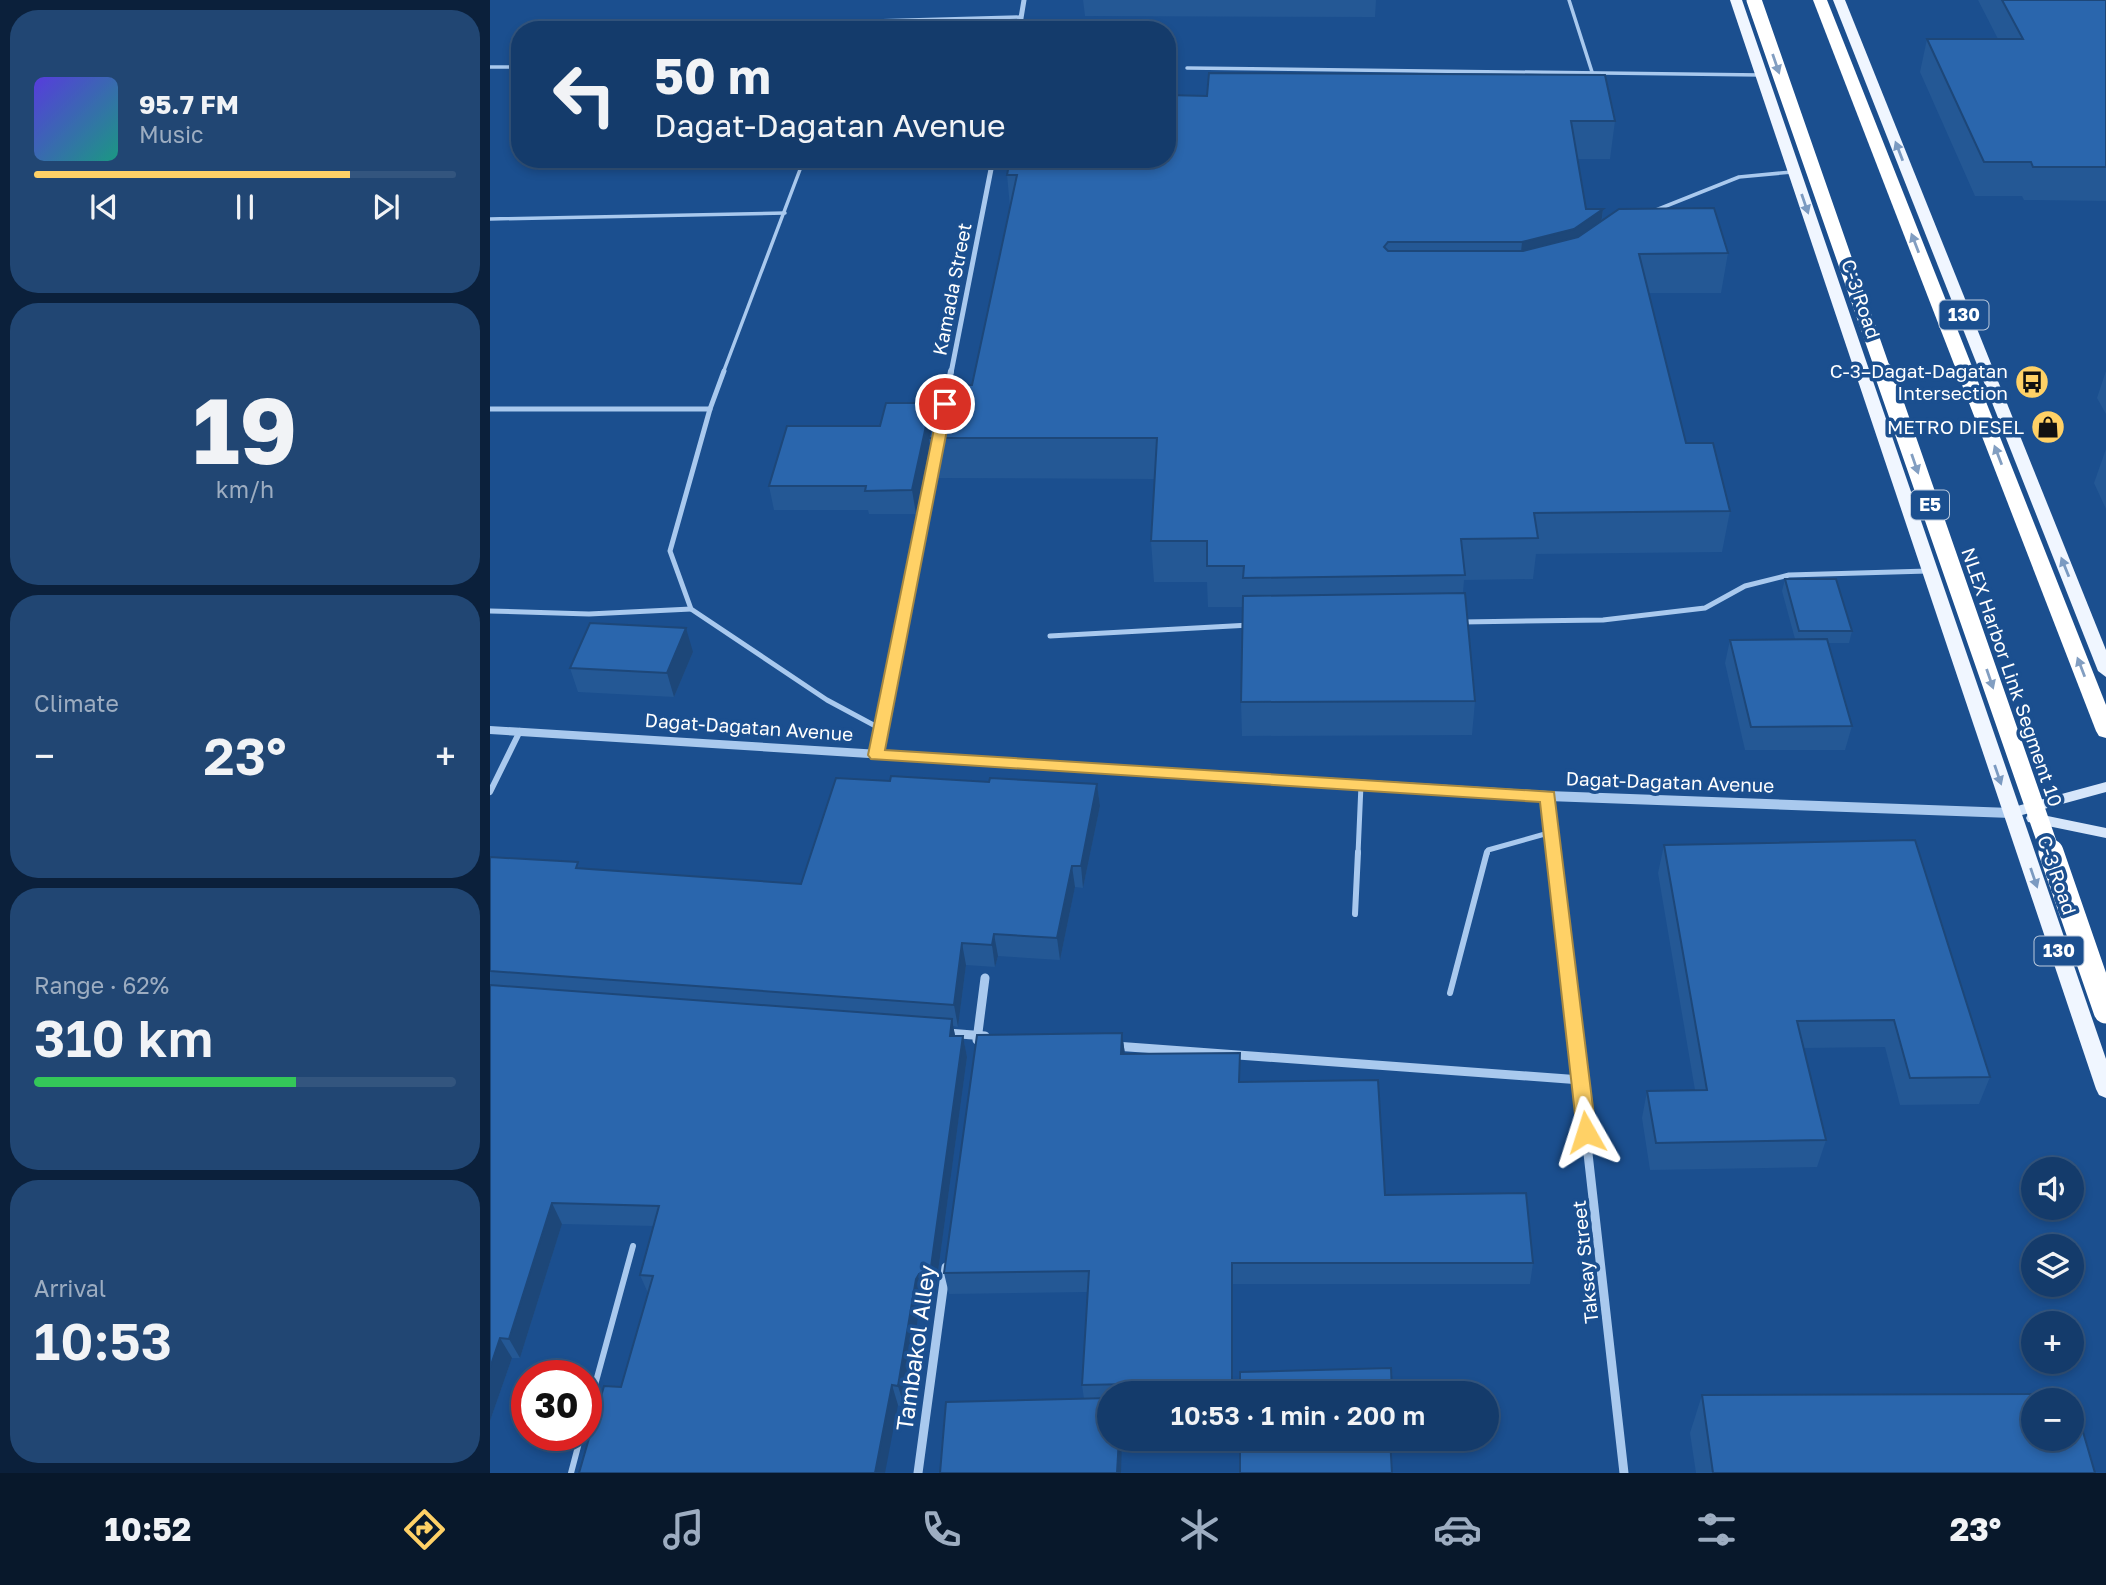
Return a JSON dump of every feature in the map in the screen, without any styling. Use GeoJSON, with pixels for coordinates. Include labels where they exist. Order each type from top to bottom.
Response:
{"type":"FeatureCollection","features":[{"type":"Feature","properties":{"kind":"highway","name":"NLEX Harbor Link Segment 10"},"geometry":{"type":"LineString","coordinates":[[1754,0],[2106,1011]]}},
{"type":"Feature","properties":{"kind":"highway"},"geometry":{"type":"LineString","coordinates":[[1820,0],[2106,731]]}},
{"type":"Feature","properties":{"kind":"main road","name":"C-3 Road"},"geometry":{"type":"LineString","coordinates":[[1736,0],[2106,1089]]}},
{"type":"Feature","properties":{"kind":"main road","name":"130"},"geometry":{"type":"LineString","coordinates":[[1839,0],[2106,671]]}},
{"type":"Feature","properties":{"kind":"main road"},"geometry":{"type":"LineString","coordinates":[[2090,631],[2106,643]]}},
{"type":"Feature","properties":{"kind":"main road","name":"Dagat-Dagatan Avenue"},"geometry":{"type":"LineString","coordinates":[[2011,813],[2106,787]]}},
{"type":"Feature","properties":{"kind":"main road","name":"Dagat-Dagatan Avenue"},"geometry":{"type":"LineString","coordinates":[[2011,813],[2106,833]]}},
{"type":"Feature","properties":{"kind":"street"},"geometry":{"type":"LineString","coordinates":[[1020,21],[1024,0]]}},
{"type":"Feature","properties":{"kind":"street","name":"Kamada Street"},"geometry":{"type":"LineString","coordinates":[[945,404],[991,168]]}},
{"type":"Feature","properties":{"kind":"street"},"geometry":{"type":"LineString","coordinates":[[876,755],[937,444]]}},
{"type":"Feature","properties":{"kind":"street","name":"Dagat-Dagatan Avenue"},"geometry":{"type":"LineString","coordinates":[[490,730],[1548,796],[2011,813]]}},
{"type":"Feature","properties":{"kind":"street"},"geometry":{"type":"LineString","coordinates":[[490,792],[520,731]]}},
{"type":"Feature","properties":{"kind":"street","name":"Taksay Street"},"geometry":{"type":"LineString","coordinates":[[1548,796],[1624,1473]]}},
{"type":"Feature","properties":{"kind":"street"},"geometry":{"type":"LineString","coordinates":[[976,1049],[985,978]]}},
{"type":"Feature","properties":{"kind":"street"},"geometry":{"type":"LineString","coordinates":[[936,1032],[991,1037]]}},
{"type":"Feature","properties":{"kind":"street"},"geometry":{"type":"LineString","coordinates":[[1101,1045],[1581,1080]]}},
{"type":"Feature","properties":{"kind":"street","name":"Tambakol Alley"},"geometry":{"type":"LineString","coordinates":[[918,1473],[948,1254]]}},
{"type":"Feature","properties":{"kind":"lane"},"geometry":{"type":"LineString","coordinates":[[1569,0],[1593,75]]}},
{"type":"Feature","properties":{"kind":"lane"},"geometry":{"type":"LineString","coordinates":[[871,21],[1021,18]]}},
{"type":"Feature","properties":{"kind":"lane"},"geometry":{"type":"LineString","coordinates":[[490,67],[511,67]]}},
{"type":"Feature","properties":{"kind":"lane"},"geometry":{"type":"LineString","coordinates":[[1187,68],[1761,75]]}},
{"type":"Feature","properties":{"kind":"lane"},"geometry":{"type":"LineString","coordinates":[[801,168],[710,409],[670,551],[691,609],[827,700],[881,729]]}},
{"type":"Feature","properties":{"kind":"lane"},"geometry":{"type":"LineString","coordinates":[[1645,218],[1654,209],[1739,177],[1794,171]]}},
{"type":"Feature","properties":{"kind":"lane"},"geometry":{"type":"LineString","coordinates":[[490,219],[785,213]]}},
{"type":"Feature","properties":{"kind":"lane"},"geometry":{"type":"LineString","coordinates":[[490,409],[710,409]]}},
{"type":"Feature","properties":{"kind":"lane"},"geometry":{"type":"LineString","coordinates":[[1449,622],[1603,620],[1704,608],[1745,586],[1789,575],[1930,571]]}},
{"type":"Feature","properties":{"kind":"lane"},"geometry":{"type":"LineString","coordinates":[[490,611],[589,614],[691,609]]}},
{"type":"Feature","properties":{"kind":"lane"},"geometry":{"type":"LineString","coordinates":[[1050,636],[1253,625]]}},
{"type":"Feature","properties":{"kind":"lane"},"geometry":{"type":"LineString","coordinates":[[1355,914],[1361,785]]}},
{"type":"Feature","properties":{"kind":"lane"},"geometry":{"type":"LineString","coordinates":[[1450,993],[1488,850],[1552,832]]}},
{"type":"Feature","properties":{"kind":"lane"},"geometry":{"type":"LineString","coordinates":[[602,1360],[633,1247]]}},
{"type":"Feature","properties":{"kind":"lane"},"geometry":{"type":"LineString","coordinates":[[571,1473],[577,1451]]}},
{"type":"Feature","properties":{"kind":"building"},"geometry":{"type":"Polygon","coordinates":[[[2002,0],[2106,0],[2106,167],[2033,167],[2031,162],[1984,162],[1927,39],[2023,39],[2002,0]]]}},
{"type":"Feature","properties":{"kind":"building"},"geometry":{"type":"Polygon","coordinates":[[[1209,73],[1605,75],[1615,121],[1571,121],[1586,209],[1603,209],[1574,229],[1522,242],[1388,242],[1384,247],[1388,251],[1523,251],[1578,237],[1619,209],[1714,208],[1728,253],[1639,254],[1686,443],[1713,443],[1730,511],[1534,513],[1538,538],[1461,539],[1465,575],[1243,578],[1244,566],[1207,566],[1207,541],[1151,541],[1157,438],[929,438],[940,385],[972,385],[1017,175],[1007,175],[1008,168],[1176,168],[1176,95],[1207,96],[1209,73]]]}},
{"type":"Feature","properties":{"kind":"building"},"geometry":{"type":"Polygon","coordinates":[[[886,403],[931,403],[912,490],[865,491],[866,486],[769,486],[787,426],[880,426],[886,403]]]}},
{"type":"Feature","properties":{"kind":"building"},"geometry":{"type":"Polygon","coordinates":[[[1785,579],[1836,579],[1852,631],[1799,631],[1785,579]]]}},
{"type":"Feature","properties":{"kind":"building"},"geometry":{"type":"Polygon","coordinates":[[[1465,593],[1475,701],[1241,702],[1243,596],[1465,593]]]}},
{"type":"Feature","properties":{"kind":"building"},"geometry":{"type":"Polygon","coordinates":[[[590,623],[686,628],[667,673],[570,668],[590,623]]]}},
{"type":"Feature","properties":{"kind":"building"},"geometry":{"type":"Polygon","coordinates":[[[1827,639],[1852,726],[1751,727],[1730,640],[1827,639]]]}},
{"type":"Feature","properties":{"kind":"building"},"geometry":{"type":"Polygon","coordinates":[[[891,776],[989,782],[990,778],[1097,784],[1081,866],[1072,866],[1057,938],[994,934],[992,945],[962,943],[954,1005],[490,971],[490,857],[578,862],[576,868],[801,884],[836,778],[890,781],[891,776]]]}},
{"type":"Feature","properties":{"kind":"building"},"geometry":{"type":"Polygon","coordinates":[[[1915,840],[1990,1077],[1910,1078],[1894,1020],[1797,1021],[1826,1140],[1656,1143],[1647,1091],[1707,1090],[1664,845],[1915,840]]]}},
{"type":"Feature","properties":{"kind":"building"},"geometry":{"type":"Polygon","coordinates":[[[490,985],[952,1019],[950,1036],[963,1036],[930,1274],[919,1274],[916,1279],[898,1386],[892,1385],[875,1473],[579,1473],[585,1451],[602,1451],[602,1393],[604,1386],[621,1387],[653,1276],[640,1275],[659,1206],[552,1203],[509,1339],[500,1338],[490,1368],[490,985]]]}},
{"type":"Feature","properties":{"kind":"building"},"geometry":{"type":"Polygon","coordinates":[[[1122,1033],[1121,1054],[1240,1053],[1239,1082],[1378,1080],[1385,1195],[1526,1193],[1533,1263],[1232,1263],[1232,1381],[1097,1381],[1097,1385],[1082,1385],[1089,1271],[944,1273],[977,1035],[1122,1033]]]}},
{"type":"Feature","properties":{"kind":"building"},"geometry":{"type":"Polygon","coordinates":[[[1391,1368],[1392,1381],[1240,1381],[1240,1372],[1391,1368]]]}},
{"type":"Feature","properties":{"kind":"building"},"geometry":{"type":"Polygon","coordinates":[[[2021,1394],[2021,1451],[2084,1451],[2084,1435],[2095,1473],[1713,1473],[1702,1395],[2021,1394]]]}},
{"type":"Feature","properties":{"kind":"building"},"geometry":{"type":"Polygon","coordinates":[[[1097,1398],[1097,1451],[1118,1451],[1117,1473],[940,1473],[946,1402],[1097,1398]]]}},
{"type":"Feature","properties":{"kind":"building"},"geometry":{"type":"Polygon","coordinates":[[[1240,1451],[1391,1451],[1392,1473],[1240,1473],[1240,1451]]]}},
{"type":"Feature","properties":{"kind":"place","name":"C-3–Dagat-Dagatan Intersection"},"geometry":{"type":"Point","coordinates":[2032,382]}},
{"type":"Feature","properties":{"kind":"place","name":"METRO DIESEL"},"geometry":{"type":"Point","coordinates":[2048,427]}},
{"type":"Feature","properties":{"kind":"route"},"geometry":{"type":"LineString","coordinates":[[945,404],[876,755],[1548,796],[1586,1132]]}}]}
